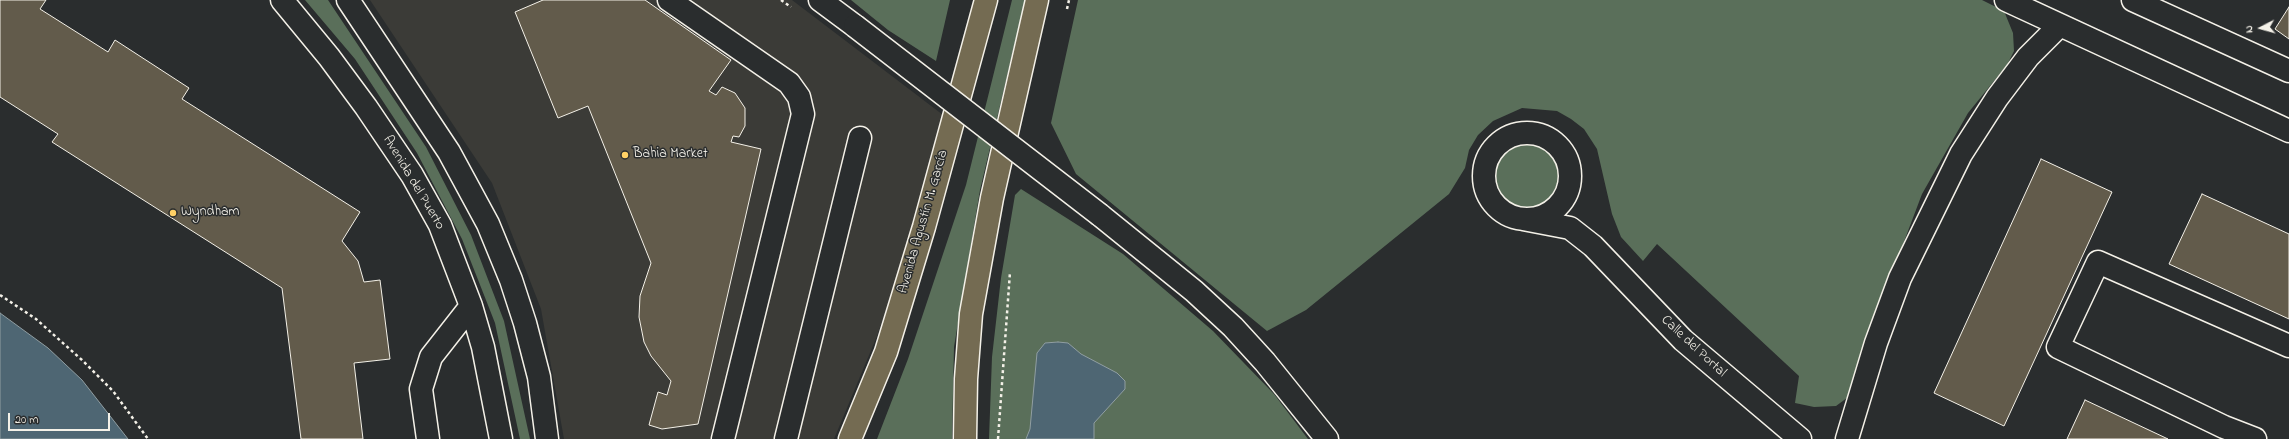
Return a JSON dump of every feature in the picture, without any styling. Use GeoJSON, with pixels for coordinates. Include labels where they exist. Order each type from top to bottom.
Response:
{"type":"FeatureCollection","features":[{"type":"Feature","properties":{"kind":"main road","name":"Avenida Agustín M. García"},"geometry":{"type":"LineString","coordinates":[[850,439],[886,352],[924,228],[986,0]]}},
{"type":"Feature","properties":{"kind":"main road"},"geometry":{"type":"LineString","coordinates":[[965,439],[966,379],[971,314],[992,198],[1037,0]]}},
{"type":"Feature","properties":{"kind":"street","name":"Avenida del Puerto"},"geometry":{"type":"LineString","coordinates":[[282,0],[334,63],[412,175],[440,225],[471,306],[483,347],[501,439]]}},
{"type":"Feature","properties":{"kind":"street"},"geometry":{"type":"LineString","coordinates":[[348,0],[449,152],[488,224],[511,280],[526,323],[539,377],[547,439]]}},
{"type":"Feature","properties":{"kind":"street"},"geometry":{"type":"LineString","coordinates":[[669,0],[789,83],[799,96],[803,114],[723,439]]}},
{"type":"Feature","properties":{"kind":"street"},"geometry":{"type":"LineString","coordinates":[[820,0],[1100,215],[1194,291],[1233,327],[1265,362],[1327,439]]}},
{"type":"Feature","properties":{"kind":"street"},"geometry":{"type":"LineString","coordinates":[[2006,0],[2059,26],[2289,131]]}},
{"type":"Feature","properties":{"kind":"street"},"geometry":{"type":"LineString","coordinates":[[2133,0],[2289,71]]}},
{"type":"Feature","properties":{"kind":"street"},"geometry":{"type":"LineString","coordinates":[[1847,439],[1876,343],[1900,278],[1961,154],[1997,98],[2028,57],[2059,26]]}},
{"type":"Feature","properties":{"kind":"street"},"geometry":{"type":"LineString","coordinates":[[1527,132],[1541,135],[1553,142],[1564,152],[1569,166],[1570,180],[1578,221],[1593,246],[1570,228],[1509,215],[1497,207],[1489,195],[1484,181],[1485,167],[1490,153],[1500,142],[1512,136],[1527,132]]}},
{"type":"Feature","properties":{"kind":"street"},"geometry":{"type":"LineString","coordinates":[[786,439],[860,138]]}},
{"type":"Feature","properties":{"kind":"street"},"geometry":{"type":"LineString","coordinates":[[1523,219],[1536,218],[1549,213],[1559,204],[1567,193],[1570,180]]}},
{"type":"Feature","properties":{"kind":"street","name":"Calle del Portal"},"geometry":{"type":"LineString","coordinates":[[1593,246],[1683,340],[1800,439]]}},
{"type":"Feature","properties":{"kind":"street"},"geometry":{"type":"LineString","coordinates":[[2255,439],[2224,427],[2058,347],[2098,262],[2289,346]]}},
{"type":"Feature","properties":{"kind":"street"},"geometry":{"type":"LineString","coordinates":[[428,439],[421,389],[431,357],[471,306]]}},
{"type":"Feature","properties":{"kind":"path"},"geometry":{"type":"LineString","coordinates":[[1066,15],[1069,0]]}},
{"type":"Feature","properties":{"kind":"path"},"geometry":{"type":"LineString","coordinates":[[998,439],[1010,271]]}},
{"type":"Feature","properties":{"kind":"path"},"geometry":{"type":"LineString","coordinates":[[0,294],[36,319],[82,360],[113,391],[148,439]]}},
{"type":"Feature","properties":{"kind":"shaded area"},"geometry":{"type":"Polygon","coordinates":[[[370,0],[792,0],[947,118],[918,216],[877,336],[834,439],[564,439],[541,309],[492,183],[370,0]]]}},
{"type":"Feature","properties":{"kind":"green space"},"geometry":{"type":"Polygon","coordinates":[[[305,0],[328,0],[426,147],[471,235],[504,321],[530,439],[520,439],[495,323],[462,239],[417,153],[355,59],[305,0]]]}},
{"type":"Feature","properties":{"kind":"green space"},"geometry":{"type":"Polygon","coordinates":[[[851,0],[950,0],[936,61],[888,30],[851,0]]]}},
{"type":"Feature","properties":{"kind":"green space"},"geometry":{"type":"Polygon","coordinates":[[[1012,0],[1025,0],[980,190],[954,347],[952,439],[877,439],[908,359],[966,185],[1012,0]]]}},
{"type":"Feature","properties":{"kind":"green space"},"geometry":{"type":"Polygon","coordinates":[[[1078,0],[1982,0],[2004,11],[2013,33],[2014,51],[2007,65],[1968,113],[1922,194],[1858,363],[1851,395],[1836,406],[1814,407],[1795,403],[1799,376],[1657,244],[1643,261],[1621,237],[1612,214],[1597,149],[1584,129],[1557,111],[1522,108],[1493,121],[1478,135],[1469,150],[1465,168],[1449,194],[1306,310],[1267,331],[1076,174],[1051,123],[1078,0]]]}},
{"type":"Feature","properties":{"kind":"green space"},"geometry":{"type":"Polygon","coordinates":[[[1527,145],[1539,147],[1549,154],[1556,164],[1558,176],[1556,188],[1549,198],[1539,205],[1527,207],[1515,205],[1505,198],[1498,188],[1496,176],[1498,164],[1505,154],[1515,147],[1527,145]]]}},
{"type":"Feature","properties":{"kind":"green space"},"geometry":{"type":"Polygon","coordinates":[[[1021,189],[1123,254],[1213,331],[1274,394],[1308,439],[989,439],[992,357],[1001,278],[1015,195],[1021,189]]]}},
{"type":"Feature","properties":{"kind":"water"},"geometry":{"type":"Polygon","coordinates":[[[0,313],[48,348],[82,380],[128,439],[0,439],[0,313]]]}},
{"type":"Feature","properties":{"kind":"water"},"geometry":{"type":"Polygon","coordinates":[[[1045,343],[1068,343],[1081,354],[1117,373],[1125,381],[1125,389],[1094,423],[1094,439],[1026,439],[1030,429],[1037,353],[1045,343]]]}},
{"type":"Feature","properties":{"kind":"building"},"geometry":{"type":"Polygon","coordinates":[[[0,0],[46,0],[40,9],[108,52],[115,40],[189,88],[182,99],[360,212],[342,241],[358,261],[364,282],[380,280],[390,359],[354,363],[363,439],[301,439],[282,288],[52,142],[58,134],[0,97],[0,0]]]}},
{"type":"Feature","properties":{"kind":"building"},"geometry":{"type":"Polygon","coordinates":[[[543,0],[645,0],[731,60],[709,91],[716,95],[722,87],[735,93],[745,108],[745,126],[739,137],[733,136],[731,142],[761,149],[698,424],[662,429],[649,425],[658,392],[667,395],[671,381],[651,356],[644,342],[639,317],[640,296],[651,263],[588,106],[558,118],[515,12],[543,0]]]}},
{"type":"Feature","properties":{"kind":"building"},"geometry":{"type":"Polygon","coordinates":[[[2289,7],[2289,39],[2275,29],[2289,7]]]}},
{"type":"Feature","properties":{"kind":"building"},"geometry":{"type":"Polygon","coordinates":[[[2041,159],[2112,192],[2004,426],[1934,393],[2041,159]]]}},
{"type":"Feature","properties":{"kind":"building"},"geometry":{"type":"Polygon","coordinates":[[[2202,194],[2289,234],[2289,319],[2169,264],[2202,194]]]}},
{"type":"Feature","properties":{"kind":"building"},"geometry":{"type":"Polygon","coordinates":[[[2085,400],[2168,439],[2067,439],[2085,400]]]}},
{"type":"Feature","properties":{"kind":"place","name":"Bahia Market"},"geometry":{"type":"Point","coordinates":[625,155]}},
{"type":"Feature","properties":{"kind":"place","name":"Wyndham"},"geometry":{"type":"Point","coordinates":[173,213]}}]}
